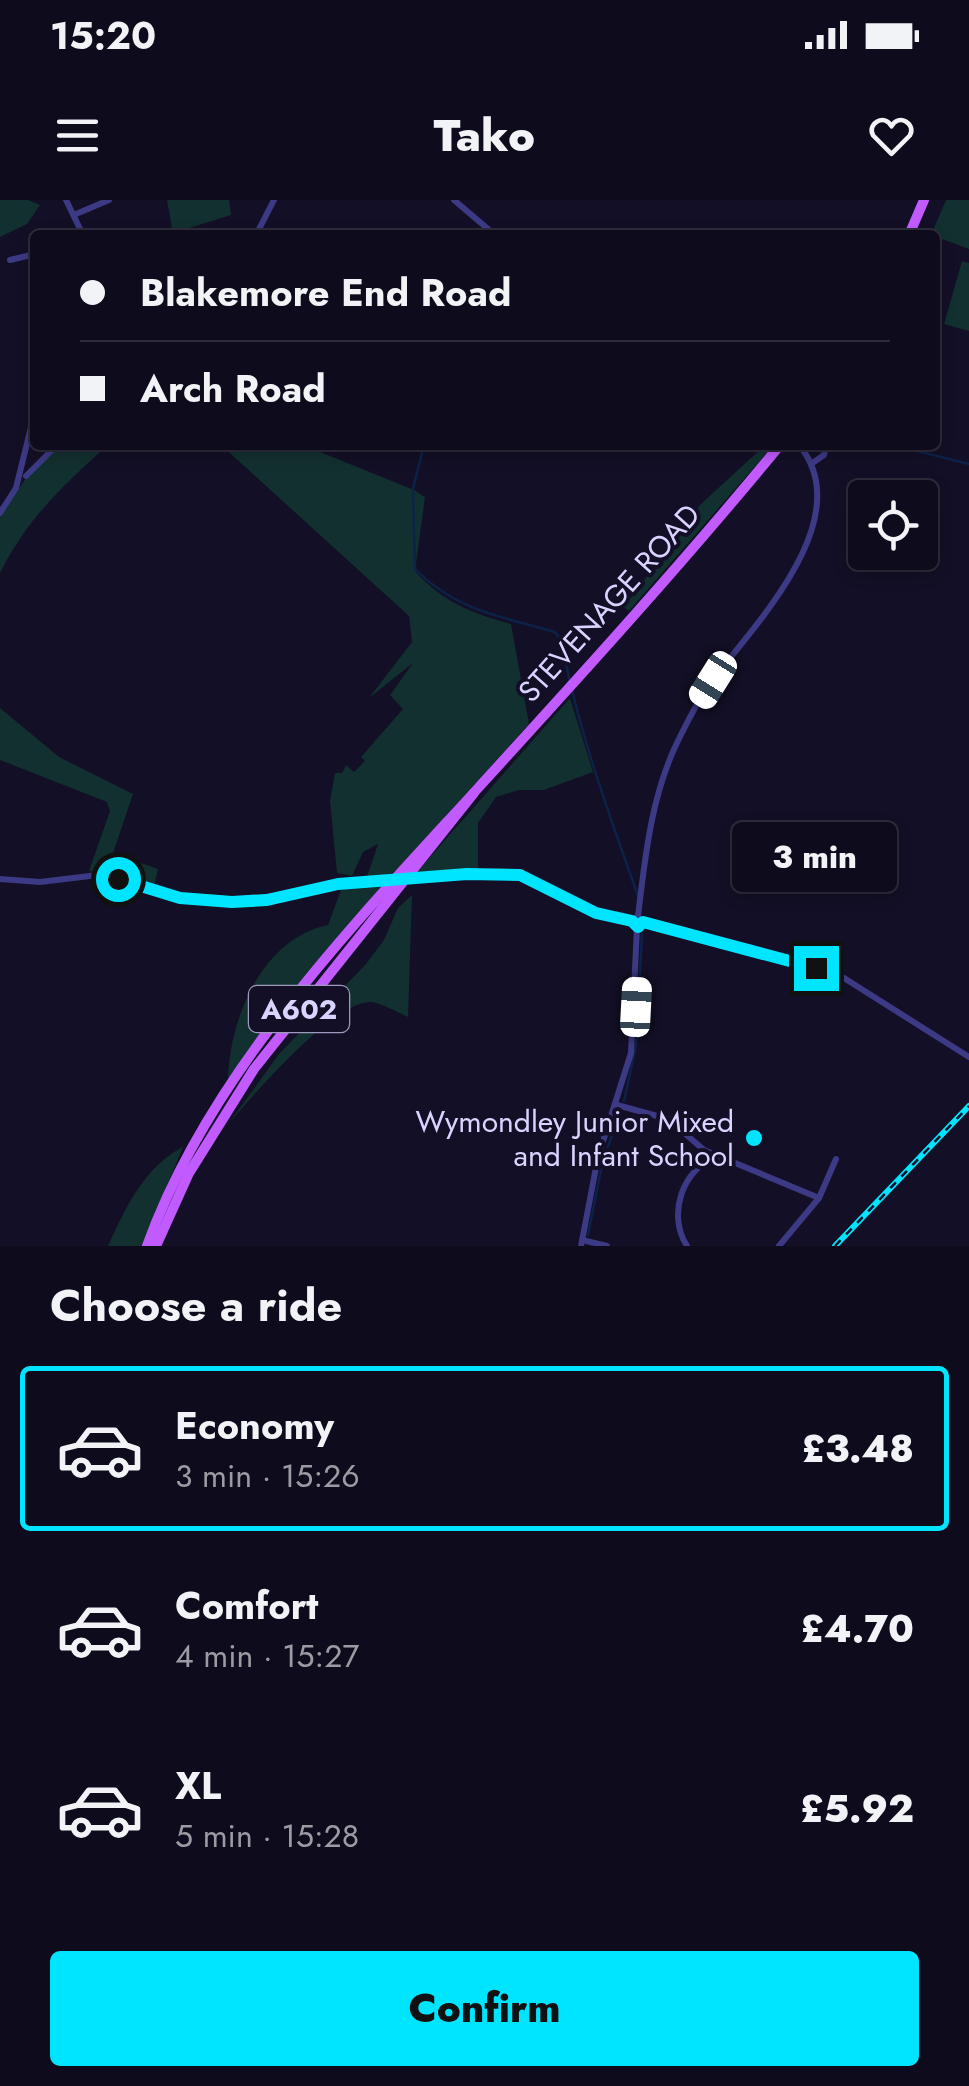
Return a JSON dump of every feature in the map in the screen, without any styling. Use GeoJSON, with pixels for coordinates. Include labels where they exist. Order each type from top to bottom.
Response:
{"type":"FeatureCollection","features":[{"type":"Feature","properties":{"kind":"main road"},"geometry":{"type":"LineString","coordinates":[[911,230],[924,200]]}},
{"type":"Feature","properties":{"kind":"main road","name":"STEVENAGE ROAD"},"geometry":{"type":"LineString","coordinates":[[474,792],[776,450]]}},
{"type":"Feature","properties":{"kind":"main road","name":"A602"},"geometry":{"type":"LineString","coordinates":[[147,1246],[181,1169],[246,1064],[377,898],[462,800],[474,792]]}},
{"type":"Feature","properties":{"kind":"main road","name":"A602"},"geometry":{"type":"LineString","coordinates":[[156,1246],[189,1173],[254,1069],[468,806],[474,792]]}},
{"type":"Feature","properties":{"kind":"street"},"geometry":{"type":"LineString","coordinates":[[66,200],[82,230]]}},
{"type":"Feature","properties":{"kind":"street"},"geometry":{"type":"LineString","coordinates":[[76,214],[110,200]]}},
{"type":"Feature","properties":{"kind":"street"},"geometry":{"type":"LineString","coordinates":[[259,230],[274,200]]}},
{"type":"Feature","properties":{"kind":"street"},"geometry":{"type":"LineString","coordinates":[[454,200],[489,230]]}},
{"type":"Feature","properties":{"kind":"street"},"geometry":{"type":"LineString","coordinates":[[10,260],[30,255]]}},
{"type":"Feature","properties":{"kind":"street"},"geometry":{"type":"LineString","coordinates":[[0,514],[16,488],[30,431]]}},
{"type":"Feature","properties":{"kind":"street"},"geometry":{"type":"LineString","coordinates":[[26,476],[51,450]]}},
{"type":"Feature","properties":{"kind":"street"},"geometry":{"type":"LineString","coordinates":[[607,1246],[581,1243],[598,1157],[632,1046],[638,922],[652,819],[674,747],[713,680],[764,620],[796,565],[816,500],[811,464],[802,450]]}},
{"type":"Feature","properties":{"kind":"street"},"geometry":{"type":"LineString","coordinates":[[811,464],[825,450]]}},
{"type":"Feature","properties":{"kind":"street"},"geometry":{"type":"LineString","coordinates":[[0,879],[40,882],[98,875],[180,898],[232,902],[378,880],[520,875],[596,913],[844,978],[969,1057]]}},
{"type":"Feature","properties":{"kind":"street"},"geometry":{"type":"LineString","coordinates":[[617,1104],[668,1119],[694,1144],[717,1156],[820,1198]]}},
{"type":"Feature","properties":{"kind":"street"},"geometry":{"type":"LineString","coordinates":[[694,1144],[698,1167]]}},
{"type":"Feature","properties":{"kind":"street"},"geometry":{"type":"LineString","coordinates":[[688,1246],[677,1210],[698,1167],[717,1156]]}},
{"type":"Feature","properties":{"kind":"street"},"geometry":{"type":"LineString","coordinates":[[779,1246],[820,1198],[836,1159]]}},
{"type":"Feature","properties":{"kind":"green space"},"geometry":{"type":"Polygon","coordinates":[[[0,200],[28,200],[40,205],[27,224],[0,237],[0,200]]]}},
{"type":"Feature","properties":{"kind":"green space"},"geometry":{"type":"Polygon","coordinates":[[[167,200],[229,200],[231,215],[172,230],[167,200]]]}},
{"type":"Feature","properties":{"kind":"green space"},"geometry":{"type":"Polygon","coordinates":[[[946,200],[969,200],[969,249],[940,238],[940,230],[933,230],[946,200]]]}},
{"type":"Feature","properties":{"kind":"green space"},"geometry":{"type":"Polygon","coordinates":[[[962,261],[969,263],[969,331],[944,324],[962,261]]]}},
{"type":"Feature","properties":{"kind":"green space"},"geometry":{"type":"Polygon","coordinates":[[[54,450],[102,450],[47,504],[0,573],[0,517],[26,478],[54,450]]]}},
{"type":"Feature","properties":{"kind":"green space"},"geometry":{"type":"Polygon","coordinates":[[[226,450],[315,450],[414,490],[425,497],[415,571],[458,605],[511,624],[529,724],[394,873],[367,877],[378,844],[363,852],[352,876],[337,873],[330,801],[335,773],[342,773],[346,765],[354,772],[365,761],[361,757],[403,709],[390,695],[413,663],[369,698],[412,642],[409,616],[226,450]]]}},
{"type":"Feature","properties":{"kind":"green space"},"geometry":{"type":"Polygon","coordinates":[[[760,450],[769,450],[629,611],[609,596],[608,589],[631,598],[700,505],[760,450]]]}},
{"type":"Feature","properties":{"kind":"green space"},"geometry":{"type":"Polygon","coordinates":[[[570,698],[593,772],[544,790],[519,790],[496,797],[478,823],[478,871],[416,873],[570,698]]]}},
{"type":"Feature","properties":{"kind":"green space"},"geometry":{"type":"Polygon","coordinates":[[[0,708],[59,757],[133,794],[113,853],[158,869],[154,886],[89,871],[110,811],[107,802],[0,760],[0,708]]]}},
{"type":"Feature","properties":{"kind":"green space"},"geometry":{"type":"Polygon","coordinates":[[[383,886],[228,1081],[235,1033],[253,985],[284,947],[305,933],[328,925],[341,890],[383,886]]]}},
{"type":"Feature","properties":{"kind":"green space"},"geometry":{"type":"Polygon","coordinates":[[[412,895],[408,1017],[372,1002],[356,1005],[337,1016],[296,1051],[229,1123],[279,1054],[366,964],[384,940],[398,908],[412,895]]]}},
{"type":"Feature","properties":{"kind":"green space"},"geometry":{"type":"Polygon","coordinates":[[[183,1147],[142,1246],[108,1246],[147,1177],[183,1147]]]}},
{"type":"Feature","properties":{"kind":"waterway"},"geometry":{"type":"LineString","coordinates":[[423,450],[413,489],[415,569],[463,603],[555,632],[561,640],[570,682]]}},
{"type":"Feature","properties":{"kind":"waterway"},"geometry":{"type":"LineString","coordinates":[[913,450],[969,464]]}},
{"type":"Feature","properties":{"kind":"waterway"},"geometry":{"type":"LineString","coordinates":[[572,690],[638,896]]}},
{"type":"Feature","properties":{"kind":"waterway"},"geometry":{"type":"LineString","coordinates":[[624,1101],[636,1046],[642,934]]}},
{"type":"Feature","properties":{"kind":"waterway"},"geometry":{"type":"LineString","coordinates":[[588,1235],[603,1160],[622,1108]]}},
{"type":"Feature","properties":{"kind":"railway"},"geometry":{"type":"LineString","coordinates":[[835,1246],[969,1106]]}},
{"type":"Feature","properties":{"kind":"place","name":"Wymondley Junior Mixed and Infant School"},"geometry":{"type":"Point","coordinates":[754,1138]}},
{"type":"Feature","properties":{"kind":"route"},"geometry":{"type":"LineString","coordinates":[[118,879],[180,898],[232,902],[267,900],[338,884],[467,874],[520,875],[596,913],[632,921],[638,927],[643,922],[816,968]]}}]}
